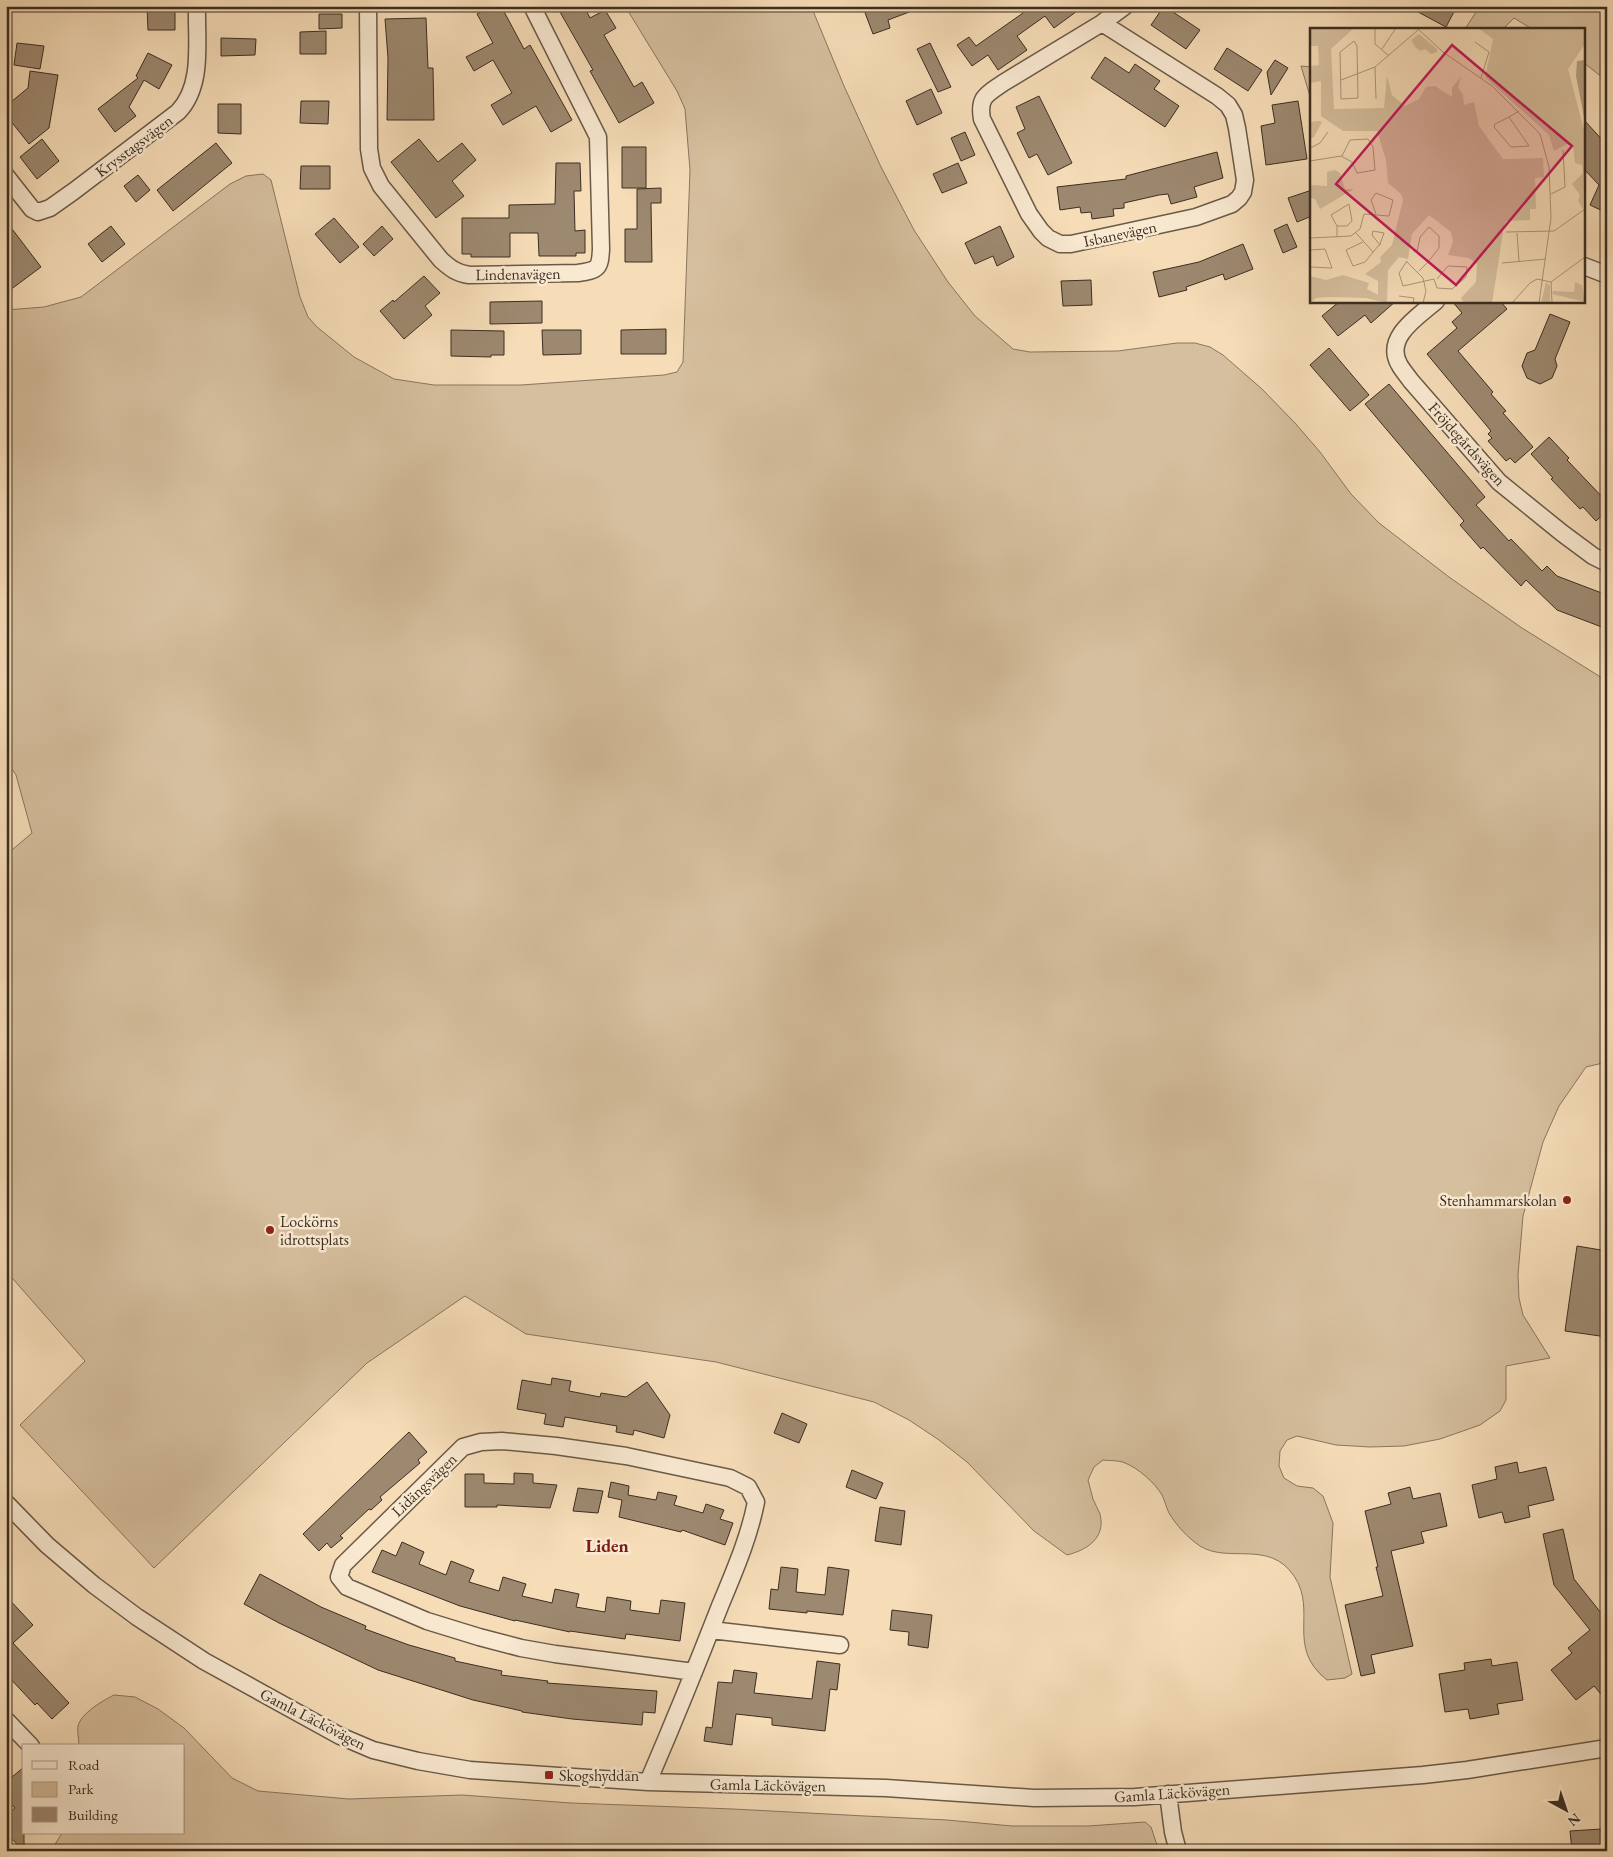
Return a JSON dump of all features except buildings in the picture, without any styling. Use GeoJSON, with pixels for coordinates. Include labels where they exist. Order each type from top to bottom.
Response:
{"type":"FeatureCollection","features":[{"type":"Feature","properties":{"kind":"street","name":"Krysstagsvägen"},"geometry":{"type":"LineString","coordinates":[[6,176],[32,209],[38,212],[50,208],[178,112],[189,99],[196,77],[197,6]]}},
{"type":"Feature","properties":{"kind":"street","name":"Lindenavägen"},"geometry":{"type":"LineString","coordinates":[[368,6],[369,149],[372,168],[381,186],[435,253],[452,270],[459,274],[578,273],[590,271],[595,269],[600,261],[598,136],[532,6]]}},
{"type":"Feature","properties":{"kind":"street","name":"Isbanevägen"},"geometry":{"type":"LineString","coordinates":[[1102,23],[1217,96],[1228,105],[1234,115],[1237,128],[1244,180],[1243,192],[1232,204],[1196,217],[1072,244],[1060,244],[1048,238],[1029,214],[982,118],[980,110],[981,101],[987,94],[1003,83],[1102,23],[1125,6]]}},
{"type":"Feature","properties":{"kind":"street"},"geometry":{"type":"LineString","coordinates":[[1586,267],[1607,275]]}},
{"type":"Feature","properties":{"kind":"street","name":"Fröjdegårdsvägen"},"geometry":{"type":"LineString","coordinates":[[1435,302],[1404,329],[1397,340],[1396,352],[1398,363],[1411,381],[1499,482],[1562,533],[1593,556],[1607,563]]}},
{"type":"Feature","properties":{"kind":"street","name":"Lidängsvägen"},"geometry":{"type":"LineString","coordinates":[[648,1782],[694,1672],[711,1630],[752,1522],[756,1502],[748,1487],[730,1478],[617,1455],[556,1446],[502,1441],[481,1442],[463,1447],[343,1565],[339,1572],[339,1578],[348,1587],[427,1621],[478,1637],[555,1654],[694,1672]]}},
{"type":"Feature","properties":{"kind":"street","name":"Gamla Läckövägen"},"geometry":{"type":"LineString","coordinates":[[6,1503],[60,1556],[94,1585],[137,1617],[204,1661],[340,1736],[373,1750],[418,1761],[470,1770],[648,1782],[886,1788],[1034,1798],[1093,1798],[1422,1775],[1607,1748]]}},
{"type":"Feature","properties":{"kind":"street"},"geometry":{"type":"LineString","coordinates":[[711,1630],[840,1645]]}},
{"type":"Feature","properties":{"kind":"street"},"geometry":{"type":"LineString","coordinates":[[6,1720],[29,1744]]}},
{"type":"Feature","properties":{"kind":"street"},"geometry":{"type":"LineString","coordinates":[[1168,1794],[1173,1832],[1178,1851]]}},
{"type":"Feature","properties":{"kind":"green space"},"geometry":{"type":"Polygon","coordinates":[[[625,6],[811,6],[844,86],[881,167],[914,230],[948,282],[975,316],[1013,349],[1030,352],[1118,351],[1177,343],[1195,343],[1210,347],[1223,355],[1262,389],[1295,423],[1320,452],[1351,494],[1379,523],[1449,577],[1522,628],[1607,681],[1607,1062],[1586,1067],[1559,1106],[1543,1142],[1523,1216],[1518,1275],[1519,1298],[1523,1315],[1550,1358],[1506,1366],[1506,1400],[1500,1411],[1480,1425],[1440,1439],[1404,1446],[1370,1447],[1336,1445],[1297,1436],[1287,1440],[1280,1451],[1279,1466],[1284,1478],[1297,1486],[1313,1488],[1323,1496],[1333,1523],[1330,1577],[1352,1674],[1345,1678],[1327,1680],[1315,1667],[1308,1655],[1304,1642],[1301,1589],[1294,1576],[1284,1565],[1273,1558],[1261,1555],[1223,1553],[1211,1551],[1200,1546],[1175,1522],[1169,1513],[1162,1495],[1151,1481],[1130,1465],[1117,1461],[1103,1460],[1094,1467],[1088,1480],[1093,1499],[1100,1514],[1100,1530],[1093,1542],[1088,1546],[1067,1555],[1034,1531],[967,1462],[909,1420],[874,1402],[716,1362],[526,1334],[465,1296],[367,1363],[154,1568],[20,1425],[85,1361],[6,1271],[6,855],[32,833],[16,775],[6,760],[6,310],[44,307],[81,297],[230,184],[246,176],[263,174],[271,180],[300,297],[308,317],[317,327],[354,357],[394,379],[434,385],[521,385],[664,375],[677,372],[683,362],[690,170],[685,109],[677,91],[625,6]]]}},
{"type":"Feature","properties":{"kind":"green space"},"geometry":{"type":"Polygon","coordinates":[[[1480,6],[1607,6],[1607,81],[1586,65],[1586,28],[1530,28],[1514,18],[1504,28],[1466,28],[1480,6]]]}},
{"type":"Feature","properties":{"kind":"green space"},"geometry":{"type":"Polygon","coordinates":[[[1301,66],[1310,67],[1310,96],[1301,66]]]}},
{"type":"Feature","properties":{"kind":"green space"},"geometry":{"type":"Polygon","coordinates":[[[114,1695],[135,1697],[158,1709],[184,1728],[232,1778],[258,1791],[349,1799],[462,1795],[571,1803],[947,1820],[1012,1826],[1088,1826],[1145,1822],[1151,1827],[1159,1851],[51,1851],[61,1834],[185,1834],[185,1744],[79,1744],[78,1726],[80,1721],[83,1716],[114,1695]]]}},
{"type":"Feature","properties":{"kind":"place","name":"Stenhammarskolan"},"geometry":{"type":"Point","coordinates":[1567,1200]}},
{"type":"Feature","properties":{"kind":"place","name":"Lockörns idrottsplats"},"geometry":{"type":"Point","coordinates":[270,1230]}},
{"type":"Feature","properties":{"kind":"place","name":"Skogshyddan"},"geometry":{"type":"Point","coordinates":[549,1775]}},
{"type":"Feature","properties":{"kind":"district","name":"Liden"},"geometry":{"type":"Point","coordinates":[607,1545]}}]}
